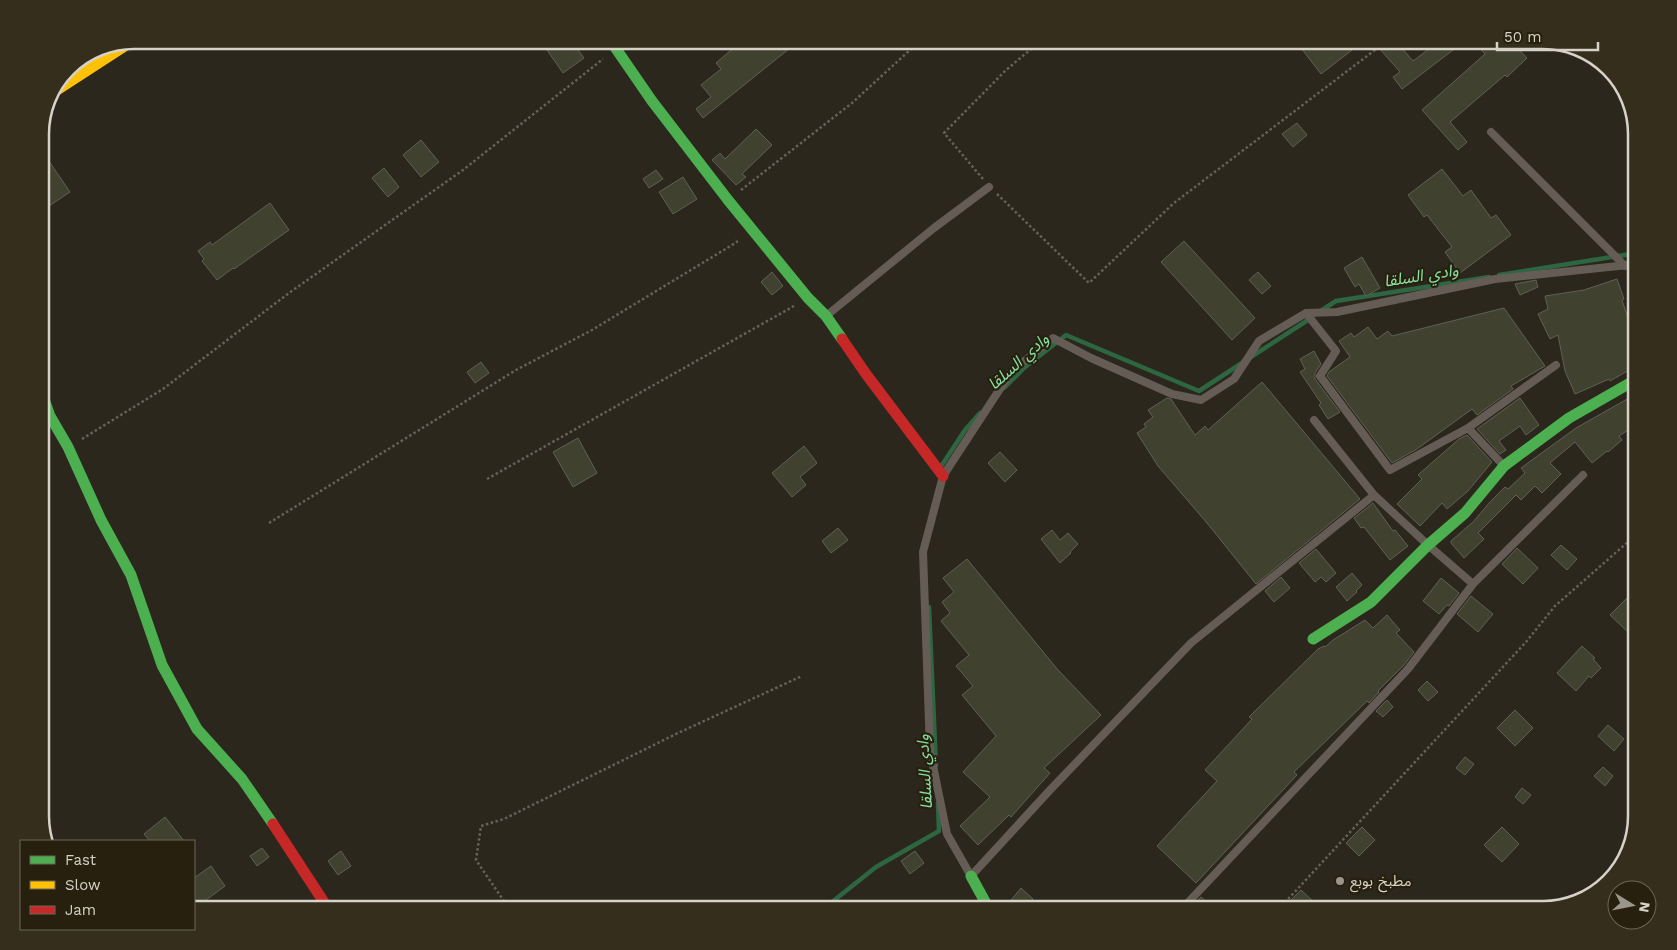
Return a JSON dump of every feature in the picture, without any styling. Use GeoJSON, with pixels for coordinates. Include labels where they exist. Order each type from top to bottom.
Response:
{"type":"FeatureCollection","features":[{"type":"Feature","properties":{"kind":"street"},"geometry":{"type":"LineString","coordinates":[[616,49],[652,102],[728,200],[808,298],[826,316],[866,374],[944,476]]}},
{"type":"Feature","properties":{"kind":"street"},"geometry":{"type":"LineString","coordinates":[[64,85],[119,50]]}},
{"type":"Feature","properties":{"kind":"street"},"geometry":{"type":"LineString","coordinates":[[1313,639],[1371,602],[1428,545],[1465,513],[1504,466],[1569,418],[1628,384]]}},
{"type":"Feature","properties":{"kind":"street"},"geometry":{"type":"LineString","coordinates":[[49,413],[68,447],[101,520],[131,574],[162,665],[197,729],[242,779],[284,839],[323,901]]}},
{"type":"Feature","properties":{"kind":"street"},"geometry":{"type":"LineString","coordinates":[[971,876],[984,901]]}},
{"type":"Feature","properties":{"kind":"lane"},"geometry":{"type":"LineString","coordinates":[[1491,132],[1625,266]]}},
{"type":"Feature","properties":{"kind":"lane"},"geometry":{"type":"LineString","coordinates":[[826,316],[934,228],[989,187]]}},
{"type":"Feature","properties":{"kind":"lane"},"geometry":{"type":"LineString","coordinates":[[1374,495],[1191,643],[1045,795],[971,876],[947,834],[930,751],[923,552],[944,476],[1011,372],[1053,338],[1091,358],[1172,394],[1202,400],[1234,379],[1259,342],[1306,314],[1337,312],[1496,279],[1628,266]]}},
{"type":"Feature","properties":{"kind":"lane"},"geometry":{"type":"LineString","coordinates":[[1306,314],[1336,351],[1320,376],[1390,470],[1468,428],[1556,365]]}},
{"type":"Feature","properties":{"kind":"lane"},"geometry":{"type":"LineString","coordinates":[[1314,420],[1374,495],[1472,584]]}},
{"type":"Feature","properties":{"kind":"lane"},"geometry":{"type":"LineString","coordinates":[[1468,428],[1504,466]]}},
{"type":"Feature","properties":{"kind":"lane"},"geometry":{"type":"LineString","coordinates":[[1189,901],[1408,669],[1472,584],[1583,475]]}},
{"type":"Feature","properties":{"kind":"path"},"geometry":{"type":"LineString","coordinates":[[68,447],[163,389],[288,293],[463,170],[607,49]]}},
{"type":"Feature","properties":{"kind":"path"},"geometry":{"type":"LineString","coordinates":[[728,200],[852,103],[911,49]]}},
{"type":"Feature","properties":{"kind":"path"},"geometry":{"type":"LineString","coordinates":[[1031,49],[1006,70],[944,133],[989,187],[1041,239],[1089,283],[1174,203],[1376,49]]}},
{"type":"Feature","properties":{"kind":"path"},"geometry":{"type":"LineString","coordinates":[[268,523],[516,370],[592,330],[737,242],[735,233]]}},
{"type":"Feature","properties":{"kind":"path"},"geometry":{"type":"LineString","coordinates":[[488,479],[808,298]]}},
{"type":"Feature","properties":{"kind":"path"},"geometry":{"type":"LineString","coordinates":[[1286,901],[1526,642],[1555,606],[1628,542]]}},
{"type":"Feature","properties":{"kind":"path"},"geometry":{"type":"LineString","coordinates":[[504,901],[476,860],[481,826],[504,819],[678,733],[802,676]]}},
{"type":"Feature","properties":{"kind":"building"},"geometry":{"type":"Polygon","coordinates":[[[546,49],[578,49],[584,58],[563,73],[546,49]]]}},
{"type":"Feature","properties":{"kind":"building"},"geometry":{"type":"Polygon","coordinates":[[[732,49],[789,49],[703,118],[696,109],[711,97],[701,85],[721,69],[716,63],[732,49]]]}},
{"type":"Feature","properties":{"kind":"building"},"geometry":{"type":"Polygon","coordinates":[[[1302,49],[1353,49],[1321,74],[1302,49]]]}},
{"type":"Feature","properties":{"kind":"building"},"geometry":{"type":"Polygon","coordinates":[[[1380,49],[1403,49],[1413,61],[1429,49],[1454,49],[1402,89],[1393,77],[1400,72],[1380,49]]]}},
{"type":"Feature","properties":{"kind":"building"},"geometry":{"type":"Polygon","coordinates":[[[1481,49],[1518,49],[1527,58],[1507,77],[1505,75],[1450,122],[1467,142],[1458,150],[1422,110],[1485,54],[1481,49]]]}},
{"type":"Feature","properties":{"kind":"building"},"geometry":{"type":"Polygon","coordinates":[[[1297,123],[1307,135],[1293,147],[1282,134],[1297,123]]]}},
{"type":"Feature","properties":{"kind":"building"},"geometry":{"type":"Polygon","coordinates":[[[756,129],[772,145],[742,174],[746,177],[736,185],[712,160],[720,153],[725,159],[756,129]]]}},
{"type":"Feature","properties":{"kind":"building"},"geometry":{"type":"Polygon","coordinates":[[[421,140],[439,162],[421,177],[403,155],[421,140]]]}},
{"type":"Feature","properties":{"kind":"building"},"geometry":{"type":"Polygon","coordinates":[[[49,161],[70,192],[49,206],[49,161]]]}},
{"type":"Feature","properties":{"kind":"building"},"geometry":{"type":"Polygon","coordinates":[[[384,168],[399,187],[388,197],[372,178],[384,168]]]}},
{"type":"Feature","properties":{"kind":"building"},"geometry":{"type":"Polygon","coordinates":[[[1442,169],[1463,196],[1471,190],[1491,218],[1496,215],[1511,235],[1460,273],[1445,252],[1452,247],[1427,215],[1424,217],[1408,195],[1442,169]]]}},
{"type":"Feature","properties":{"kind":"building"},"geometry":{"type":"Polygon","coordinates":[[[656,170],[663,179],[649,188],[643,179],[656,170]]]}},
{"type":"Feature","properties":{"kind":"building"},"geometry":{"type":"Polygon","coordinates":[[[683,177],[697,199],[673,214],[659,192],[683,177]]]}},
{"type":"Feature","properties":{"kind":"building"},"geometry":{"type":"Polygon","coordinates":[[[270,203],[289,230],[217,280],[202,261],[204,259],[198,251],[210,242],[212,245],[270,203]]]}},
{"type":"Feature","properties":{"kind":"building"},"geometry":{"type":"Polygon","coordinates":[[[1184,241],[1255,318],[1232,340],[1161,262],[1184,241]]]}},
{"type":"Feature","properties":{"kind":"building"},"geometry":{"type":"Polygon","coordinates":[[[1362,257],[1380,288],[1366,296],[1359,284],[1355,287],[1344,268],[1362,257]]]}},
{"type":"Feature","properties":{"kind":"building"},"geometry":{"type":"Polygon","coordinates":[[[772,272],[783,286],[772,295],[761,282],[772,272]]]}},
{"type":"Feature","properties":{"kind":"building"},"geometry":{"type":"Polygon","coordinates":[[[1258,272],[1271,286],[1262,294],[1249,280],[1258,272]]]}},
{"type":"Feature","properties":{"kind":"building"},"geometry":{"type":"Polygon","coordinates":[[[1617,279],[1628,318],[1628,371],[1610,381],[1609,379],[1575,394],[1565,371],[1558,335],[1550,339],[1538,314],[1548,309],[1545,296],[1584,290],[1617,279]]]}},
{"type":"Feature","properties":{"kind":"building"},"geometry":{"type":"Polygon","coordinates":[[[1536,280],[1538,287],[1520,295],[1515,284],[1536,280]]]}},
{"type":"Feature","properties":{"kind":"building"},"geometry":{"type":"Polygon","coordinates":[[[1504,308],[1545,366],[1511,386],[1513,389],[1477,415],[1472,409],[1417,449],[1392,463],[1327,376],[1329,372],[1350,357],[1339,341],[1351,333],[1354,337],[1368,327],[1377,339],[1388,331],[1392,336],[1504,308]]]}},
{"type":"Feature","properties":{"kind":"building"},"geometry":{"type":"Polygon","coordinates":[[[1314,351],[1321,364],[1315,373],[1315,379],[1340,412],[1328,419],[1319,405],[1321,403],[1300,372],[1305,369],[1300,359],[1314,351]]]}},
{"type":"Feature","properties":{"kind":"building"},"geometry":{"type":"Polygon","coordinates":[[[481,362],[489,373],[475,383],[467,372],[481,362]]]}},
{"type":"Feature","properties":{"kind":"building"},"geometry":{"type":"Polygon","coordinates":[[[1262,382],[1360,499],[1256,584],[1158,466],[1137,433],[1146,427],[1144,424],[1153,417],[1148,410],[1167,398],[1171,399],[1195,435],[1205,426],[1208,430],[1262,382]]]}},
{"type":"Feature","properties":{"kind":"building"},"geometry":{"type":"Polygon","coordinates":[[[1520,398],[1539,425],[1526,435],[1520,426],[1499,441],[1506,450],[1500,454],[1477,429],[1520,398]]]}},
{"type":"Feature","properties":{"kind":"building"},"geometry":{"type":"Polygon","coordinates":[[[1628,399],[1628,430],[1619,436],[1622,440],[1592,463],[1575,442],[1550,463],[1561,474],[1542,493],[1535,486],[1521,500],[1516,495],[1478,533],[1484,539],[1464,558],[1451,541],[1473,522],[1505,487],[1508,489],[1525,473],[1521,468],[1576,428],[1628,399]]]}},
{"type":"Feature","properties":{"kind":"building"},"geometry":{"type":"Polygon","coordinates":[[[1467,435],[1492,462],[1468,491],[1447,509],[1442,503],[1420,526],[1397,504],[1422,479],[1418,475],[1459,439],[1467,435]]]}},
{"type":"Feature","properties":{"kind":"building"},"geometry":{"type":"Polygon","coordinates":[[[578,438],[597,473],[573,487],[553,452],[578,438]]]}},
{"type":"Feature","properties":{"kind":"building"},"geometry":{"type":"Polygon","coordinates":[[[804,446],[817,463],[800,477],[806,485],[792,497],[772,473],[804,446]]]}},
{"type":"Feature","properties":{"kind":"building"},"geometry":{"type":"Polygon","coordinates":[[[1000,452],[1017,470],[1005,482],[988,463],[1000,452]]]}},
{"type":"Feature","properties":{"kind":"building"},"geometry":{"type":"Polygon","coordinates":[[[1373,503],[1393,531],[1395,530],[1408,546],[1390,560],[1364,527],[1361,528],[1354,518],[1373,503]]]}},
{"type":"Feature","properties":{"kind":"building"},"geometry":{"type":"Polygon","coordinates":[[[838,528],[848,540],[831,553],[822,541],[838,528]]]}},
{"type":"Feature","properties":{"kind":"building"},"geometry":{"type":"Polygon","coordinates":[[[1052,530],[1060,540],[1068,533],[1078,544],[1060,563],[1041,539],[1052,530]]]}},
{"type":"Feature","properties":{"kind":"building"},"geometry":{"type":"Polygon","coordinates":[[[1561,545],[1577,559],[1567,570],[1551,555],[1561,545]]]}},
{"type":"Feature","properties":{"kind":"building"},"geometry":{"type":"Polygon","coordinates":[[[1517,548],[1538,568],[1523,584],[1502,564],[1517,548]]]}},
{"type":"Feature","properties":{"kind":"building"},"geometry":{"type":"Polygon","coordinates":[[[1316,549],[1336,573],[1326,582],[1321,577],[1315,582],[1299,563],[1316,549]]]}},
{"type":"Feature","properties":{"kind":"building"},"geometry":{"type":"Polygon","coordinates":[[[967,559],[1058,670],[1101,715],[1044,768],[1050,773],[1011,817],[1009,815],[978,845],[960,826],[990,797],[963,772],[996,736],[962,695],[973,686],[956,666],[969,655],[941,621],[950,613],[942,602],[954,592],[943,578],[967,559]]]}},
{"type":"Feature","properties":{"kind":"building"},"geometry":{"type":"Polygon","coordinates":[[[1352,573],[1362,585],[1347,601],[1336,587],[1352,573]]]}},
{"type":"Feature","properties":{"kind":"building"},"geometry":{"type":"Polygon","coordinates":[[[1281,577],[1290,588],[1274,602],[1265,591],[1281,577]]]}},
{"type":"Feature","properties":{"kind":"building"},"geometry":{"type":"Polygon","coordinates":[[[1441,578],[1459,593],[1449,606],[1447,605],[1439,614],[1423,601],[1441,578]]]}},
{"type":"Feature","properties":{"kind":"building"},"geometry":{"type":"Polygon","coordinates":[[[1471,596],[1493,614],[1478,632],[1457,614],[1471,596]]]}},
{"type":"Feature","properties":{"kind":"building"},"geometry":{"type":"Polygon","coordinates":[[[1628,597],[1628,632],[1610,615],[1628,597]]]}},
{"type":"Feature","properties":{"kind":"building"},"geometry":{"type":"Polygon","coordinates":[[[1387,615],[1400,630],[1396,633],[1414,652],[1369,703],[1367,701],[1294,772],[1297,775],[1196,883],[1157,846],[1217,781],[1205,770],[1252,719],[1249,717],[1318,649],[1325,647],[1365,620],[1373,628],[1387,615]]]}},
{"type":"Feature","properties":{"kind":"building"},"geometry":{"type":"Polygon","coordinates":[[[1582,646],[1595,658],[1593,659],[1601,668],[1591,678],[1589,676],[1576,691],[1557,673],[1582,646]]]}},
{"type":"Feature","properties":{"kind":"building"},"geometry":{"type":"Polygon","coordinates":[[[1427,681],[1438,692],[1428,701],[1418,690],[1427,681]]]}},
{"type":"Feature","properties":{"kind":"building"},"geometry":{"type":"Polygon","coordinates":[[[1387,700],[1393,707],[1383,717],[1376,711],[1387,700]]]}},
{"type":"Feature","properties":{"kind":"building"},"geometry":{"type":"Polygon","coordinates":[[[1515,710],[1533,728],[1515,746],[1497,728],[1515,710]]]}},
{"type":"Feature","properties":{"kind":"building"},"geometry":{"type":"Polygon","coordinates":[[[1608,725],[1624,739],[1614,751],[1598,736],[1608,725]]]}},
{"type":"Feature","properties":{"kind":"building"},"geometry":{"type":"Polygon","coordinates":[[[1465,757],[1474,764],[1465,775],[1456,768],[1465,757]]]}},
{"type":"Feature","properties":{"kind":"building"},"geometry":{"type":"Polygon","coordinates":[[[1603,767],[1613,776],[1605,786],[1594,776],[1603,767]]]}},
{"type":"Feature","properties":{"kind":"building"},"geometry":{"type":"Polygon","coordinates":[[[1522,788],[1531,795],[1523,804],[1515,797],[1522,788]]]}},
{"type":"Feature","properties":{"kind":"building"},"geometry":{"type":"Polygon","coordinates":[[[165,817],[183,840],[149,840],[144,834],[165,817]]]}},
{"type":"Feature","properties":{"kind":"building"},"geometry":{"type":"Polygon","coordinates":[[[1362,827],[1375,840],[1359,856],[1346,843],[1362,827]]]}},
{"type":"Feature","properties":{"kind":"building"},"geometry":{"type":"Polygon","coordinates":[[[1502,827],[1519,844],[1502,862],[1484,845],[1502,827]]]}},
{"type":"Feature","properties":{"kind":"building"},"geometry":{"type":"Polygon","coordinates":[[[262,848],[269,857],[257,866],[250,856],[262,848]]]}},
{"type":"Feature","properties":{"kind":"building"},"geometry":{"type":"Polygon","coordinates":[[[341,851],[351,866],[338,875],[328,861],[341,851]]]}},
{"type":"Feature","properties":{"kind":"building"},"geometry":{"type":"Polygon","coordinates":[[[915,851],[924,863],[910,874],[901,861],[915,851]]]}},
{"type":"Feature","properties":{"kind":"building"},"geometry":{"type":"Polygon","coordinates":[[[211,866],[225,886],[205,901],[195,901],[195,877],[211,866]]]}},
{"type":"Feature","properties":{"kind":"building"},"geometry":{"type":"Polygon","coordinates":[[[1021,888],[1033,899],[1031,901],[1010,901],[1021,888]]]}},
{"type":"Feature","properties":{"kind":"building"},"geometry":{"type":"Polygon","coordinates":[[[1301,890],[1313,901],[1290,901],[1301,890]]]}},
{"type":"Feature","properties":{"kind":"building"},"geometry":{"type":"Polygon","coordinates":[[[1201,897],[1205,901],[1197,901],[1201,897]]]}},
{"type":"Feature","properties":{"kind":"waterway","name":"وادي السلقا"},"geometry":{"type":"LineString","coordinates":[[1499,275],[1628,254]]}},
{"type":"Feature","properties":{"kind":"waterway","name":"وادي السلقا"},"geometry":{"type":"LineString","coordinates":[[1319,312],[1336,301],[1489,277]]}},
{"type":"Feature","properties":{"kind":"waterway","name":"وادي السلقا"},"geometry":{"type":"LineString","coordinates":[[1251,357],[1311,318]]}},
{"type":"Feature","properties":{"kind":"waterway","name":"وادي السلقا"},"geometry":{"type":"LineString","coordinates":[[1004,388],[1024,368],[1066,335],[1199,391],[1242,363]]}},
{"type":"Feature","properties":{"kind":"waterway","name":"وادي السلقا"},"geometry":{"type":"LineString","coordinates":[[942,465],[965,430],[980,413]]}},
{"type":"Feature","properties":{"kind":"waterway","name":"وادي السلقا"},"geometry":{"type":"LineString","coordinates":[[929,607],[936,766]]}},
{"type":"Feature","properties":{"kind":"waterway","name":"وادي السلقا"},"geometry":{"type":"LineString","coordinates":[[833,901],[876,867],[939,831],[938,804]]}},
{"type":"Feature","properties":{"kind":"traffic: fast"},"geometry":{"type":"LineString","coordinates":[[616,49],[652,101],[728,200],[808,298],[826,316],[842,339]]}},
{"type":"Feature","properties":{"kind":"traffic: fast"},"geometry":{"type":"LineString","coordinates":[[1313,639],[1371,602],[1428,545],[1465,513],[1504,466],[1569,418],[1628,384]]}},
{"type":"Feature","properties":{"kind":"traffic: fast"},"geometry":{"type":"LineString","coordinates":[[49,413],[68,447],[101,520],[131,575],[162,665],[197,729],[242,779],[273,824]]}},
{"type":"Feature","properties":{"kind":"traffic: fast"},"geometry":{"type":"LineString","coordinates":[[971,876],[985,901]]}},
{"type":"Feature","properties":{"kind":"traffic: slow"},"geometry":{"type":"LineString","coordinates":[[64,85],[119,50]]}},
{"type":"Feature","properties":{"kind":"traffic: jam"},"geometry":{"type":"LineString","coordinates":[[842,339],[943,476]]}},
{"type":"Feature","properties":{"kind":"traffic: jam"},"geometry":{"type":"LineString","coordinates":[[273,824],[323,901]]}},
{"type":"Feature","properties":{"kind":"place","name":"مطبخ بوبع"},"geometry":{"type":"Point","coordinates":[1340,881]}}]}
